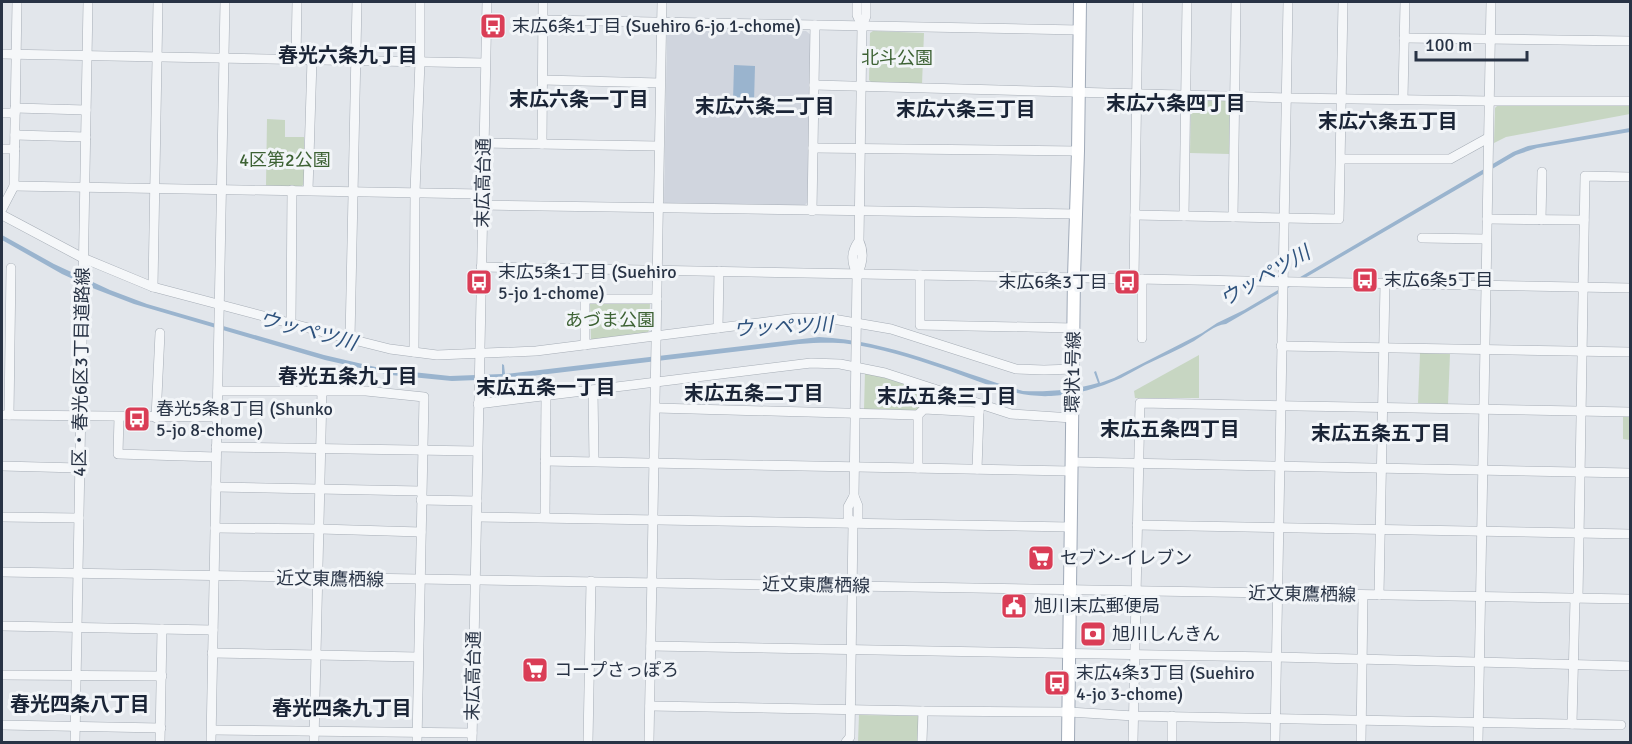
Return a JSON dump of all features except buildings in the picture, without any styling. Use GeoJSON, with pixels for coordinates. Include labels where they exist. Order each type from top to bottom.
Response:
{"type":"FeatureCollection","features":[{"type":"Feature","properties":{"kind":"main road","name":"環状1号線"},"geometry":{"type":"LineString","coordinates":[[1068,742],[1080,2]]}},
{"type":"Feature","properties":{"kind":"street"},"geometry":{"type":"LineString","coordinates":[[2,209],[14,186],[17,2]]}},
{"type":"Feature","properties":{"kind":"street","name":"4区・春光6区3丁目道路線"},"geometry":{"type":"LineString","coordinates":[[75,742],[88,2]]}},
{"type":"Feature","properties":{"kind":"street"},"geometry":{"type":"LineString","coordinates":[[153,287],[158,2]]}},
{"type":"Feature","properties":{"kind":"street"},"geometry":{"type":"LineString","coordinates":[[211,742],[225,2]]}},
{"type":"Feature","properties":{"kind":"street"},"geometry":{"type":"LineString","coordinates":[[296,59],[297,2]]}},
{"type":"Feature","properties":{"kind":"street"},"geometry":{"type":"LineString","coordinates":[[350,339],[357,2]]}},
{"type":"Feature","properties":{"kind":"street"},"geometry":{"type":"LineString","coordinates":[[414,352],[420,2]]}},
{"type":"Feature","properties":{"kind":"street","name":"末広高台通"},"geometry":{"type":"LineString","coordinates":[[472,738],[487,2]]}},
{"type":"Feature","properties":{"kind":"street"},"geometry":{"type":"LineString","coordinates":[[542,144],[543,2]]}},
{"type":"Feature","properties":{"kind":"street"},"geometry":{"type":"LineString","coordinates":[[649,742],[662,2]]}},
{"type":"Feature","properties":{"kind":"street"},"geometry":{"type":"LineString","coordinates":[[857,2],[857,15],[862,26]]}},
{"type":"Feature","properties":{"kind":"street"},"geometry":{"type":"LineString","coordinates":[[850,741],[853,524],[858,518],[858,506],[854,496],[857,274],[862,266],[863,249],[859,240],[860,86],[862,26],[866,16],[866,2]]}},
{"type":"Feature","properties":{"kind":"street"},"geometry":{"type":"LineString","coordinates":[[1138,2],[1134,215],[1142,338]]}},
{"type":"Feature","properties":{"kind":"street"},"geometry":{"type":"LineString","coordinates":[[1184,216],[1187,2]]}},
{"type":"Feature","properties":{"kind":"street"},"geometry":{"type":"LineString","coordinates":[[1233,217],[1236,2]]}},
{"type":"Feature","properties":{"kind":"street"},"geometry":{"type":"LineString","coordinates":[[1275,742],[1288,2]]}},
{"type":"Feature","properties":{"kind":"street"},"geometry":{"type":"LineString","coordinates":[[1134,215],[1339,219],[1343,2]]}},
{"type":"Feature","properties":{"kind":"street"},"geometry":{"type":"LineString","coordinates":[[1403,99],[1405,2]]}},
{"type":"Feature","properties":{"kind":"street"},"geometry":{"type":"LineString","coordinates":[[1478,742],[1491,2]]}},
{"type":"Feature","properties":{"kind":"street"},"geometry":{"type":"LineString","coordinates":[[543,20],[1080,30]]}},
{"type":"Feature","properties":{"kind":"street"},"geometry":{"type":"LineString","coordinates":[[812,210],[815,25]]}},
{"type":"Feature","properties":{"kind":"street"},"geometry":{"type":"LineString","coordinates":[[1404,38],[1630,41]]}},
{"type":"Feature","properties":{"kind":"street"},"geometry":{"type":"LineString","coordinates":[[2,54],[485,63]]}},
{"type":"Feature","properties":{"kind":"street"},"geometry":{"type":"LineString","coordinates":[[308,190],[312,59]]}},
{"type":"Feature","properties":{"kind":"street"},"geometry":{"type":"LineString","coordinates":[[543,80],[660,83]]}},
{"type":"Feature","properties":{"kind":"street"},"geometry":{"type":"LineString","coordinates":[[814,85],[1287,98],[1630,101]]}},
{"type":"Feature","properties":{"kind":"street"},"geometry":{"type":"LineString","coordinates":[[2,113],[86,110]]}},
{"type":"Feature","properties":{"kind":"street"},"geometry":{"type":"LineString","coordinates":[[15,135],[86,137]]}},
{"type":"Feature","properties":{"kind":"street"},"geometry":{"type":"LineString","coordinates":[[1341,159],[1450,159],[1488,138]]}},
{"type":"Feature","properties":{"kind":"street"},"geometry":{"type":"LineString","coordinates":[[483,143],[659,146]]}},
{"type":"Feature","properties":{"kind":"street"},"geometry":{"type":"LineString","coordinates":[[813,148],[1078,151]]}},
{"type":"Feature","properties":{"kind":"street"},"geometry":{"type":"LineString","coordinates":[[2,149],[15,149]]}},
{"type":"Feature","properties":{"kind":"street"},"geometry":{"type":"LineString","coordinates":[[1541,220],[1542,172]]}},
{"type":"Feature","properties":{"kind":"street"},"geometry":{"type":"LineString","coordinates":[[1572,724],[1582,412],[1585,176],[1630,177]]}},
{"type":"Feature","properties":{"kind":"street"},"geometry":{"type":"LineString","coordinates":[[14,186],[482,194]]}},
{"type":"Feature","properties":{"kind":"street"},"geometry":{"type":"LineString","coordinates":[[291,323],[292,190]]}},
{"type":"Feature","properties":{"kind":"street"},"geometry":{"type":"LineString","coordinates":[[482,205],[1077,214]]}},
{"type":"Feature","properties":{"kind":"street"},"geometry":{"type":"LineString","coordinates":[[2,214],[83,262],[153,287],[220,308],[291,323],[390,349],[436,356],[479,360],[585,345],[656,340],[718,328],[797,318],[827,318],[919,337],[1016,369],[1073,373]]}},
{"type":"Feature","properties":{"kind":"street"},"geometry":{"type":"LineString","coordinates":[[1487,219],[1584,220]]}},
{"type":"Feature","properties":{"kind":"street"},"geometry":{"type":"LineString","coordinates":[[1422,238],[1486,239]]}},
{"type":"Feature","properties":{"kind":"street"},"geometry":{"type":"LineString","coordinates":[[481,267],[1630,288]]}},
{"type":"Feature","properties":{"kind":"street"},"geometry":{"type":"LineString","coordinates":[[12,268],[5,351],[5,415],[217,417]]}},
{"type":"Feature","properties":{"kind":"street"},"geometry":{"type":"LineString","coordinates":[[718,328],[719,271]]}},
{"type":"Feature","properties":{"kind":"street"},"geometry":{"type":"LineString","coordinates":[[919,337],[920,275]]}},
{"type":"Feature","properties":{"kind":"street"},"geometry":{"type":"LineString","coordinates":[[1379,596],[1385,283]]}},
{"type":"Feature","properties":{"kind":"street"},"geometry":{"type":"LineString","coordinates":[[585,345],[585,299],[657,299]]}},
{"type":"Feature","properties":{"kind":"street"},"geometry":{"type":"LineString","coordinates":[[920,325],[1074,328]]}},
{"type":"Feature","properties":{"kind":"street"},"geometry":{"type":"LineString","coordinates":[[156,418],[160,333]]}},
{"type":"Feature","properties":{"kind":"street"},"geometry":{"type":"LineString","coordinates":[[1281,346],[1630,352]]}},
{"type":"Feature","properties":{"kind":"street"},"geometry":{"type":"LineString","coordinates":[[478,404],[593,390],[656,378],[811,363],[857,364],[979,408],[1011,414],[1073,412]]}},
{"type":"Feature","properties":{"kind":"street"},"geometry":{"type":"LineString","coordinates":[[593,390],[594,461]]}},
{"type":"Feature","properties":{"kind":"street"},"geometry":{"type":"LineString","coordinates":[[218,391],[366,391],[424,396],[417,737]]}},
{"type":"Feature","properties":{"kind":"street"},"geometry":{"type":"LineString","coordinates":[[314,742],[322,391]]}},
{"type":"Feature","properties":{"kind":"street"},"geometry":{"type":"LineString","coordinates":[[545,517],[546,396]]}},
{"type":"Feature","properties":{"kind":"street"},"geometry":{"type":"LineString","coordinates":[[1133,742],[1140,403],[1630,412]]}},
{"type":"Feature","properties":{"kind":"street"},"geometry":{"type":"LineString","coordinates":[[656,408],[918,415],[924,410],[979,408]]}},
{"type":"Feature","properties":{"kind":"street"},"geometry":{"type":"LineString","coordinates":[[977,469],[979,408]]}},
{"type":"Feature","properties":{"kind":"street"},"geometry":{"type":"LineString","coordinates":[[918,415],[918,468]]}},
{"type":"Feature","properties":{"kind":"street"},"geometry":{"type":"LineString","coordinates":[[118,417],[118,454],[321,448],[422,452],[477,451]]}},
{"type":"Feature","properties":{"kind":"street"},"geometry":{"type":"LineString","coordinates":[[545,460],[977,469],[1139,464],[1630,473]]}},
{"type":"Feature","properties":{"kind":"street"},"geometry":{"type":"LineString","coordinates":[[2,466],[79,468]]}},
{"type":"Feature","properties":{"kind":"street"},"geometry":{"type":"LineString","coordinates":[[216,487],[321,488],[477,501]]}},
{"type":"Feature","properties":{"kind":"street"},"geometry":{"type":"LineString","coordinates":[[2,517],[79,518]]}},
{"type":"Feature","properties":{"kind":"street"},"geometry":{"type":"LineString","coordinates":[[477,517],[1070,527]]}},
{"type":"Feature","properties":{"kind":"street"},"geometry":{"type":"LineString","coordinates":[[1137,525],[1630,534]]}},
{"type":"Feature","properties":{"kind":"street"},"geometry":{"type":"LineString","coordinates":[[215,528],[422,532]]}},
{"type":"Feature","properties":{"kind":"street","name":"近文東鷹栖線"},"geometry":{"type":"LineString","coordinates":[[2,572],[1630,599]]}},
{"type":"Feature","properties":{"kind":"street"},"geometry":{"type":"LineString","coordinates":[[588,742],[591,581]]}},
{"type":"Feature","properties":{"kind":"street"},"geometry":{"type":"LineString","coordinates":[[1361,742],[1363,595]]}},
{"type":"Feature","properties":{"kind":"street"},"geometry":{"type":"LineString","coordinates":[[2,626],[213,630]]}},
{"type":"Feature","properties":{"kind":"street"},"geometry":{"type":"LineString","coordinates":[[160,742],[162,629]]}},
{"type":"Feature","properties":{"kind":"street"},"geometry":{"type":"LineString","coordinates":[[651,646],[1630,666]]}},
{"type":"Feature","properties":{"kind":"street"},"geometry":{"type":"LineString","coordinates":[[212,653],[418,657]]}},
{"type":"Feature","properties":{"kind":"street"},"geometry":{"type":"LineString","coordinates":[[2,675],[162,676]]}},
{"type":"Feature","properties":{"kind":"street"},"geometry":{"type":"LineString","coordinates":[[650,706],[1069,712],[1134,716],[1621,725]]}},
{"type":"Feature","properties":{"kind":"street"},"geometry":{"type":"LineString","coordinates":[[922,742],[923,711]]}},
{"type":"Feature","properties":{"kind":"street"},"geometry":{"type":"LineString","coordinates":[[1172,716],[1172,742]]}},
{"type":"Feature","properties":{"kind":"street"},"geometry":{"type":"LineString","coordinates":[[2,725],[161,728]]}},
{"type":"Feature","properties":{"kind":"street"},"geometry":{"type":"LineString","coordinates":[[212,730],[315,731],[472,738]]}},
{"type":"Feature","properties":{"kind":"shaded area"},"geometry":{"type":"Polygon","coordinates":[[[671,28],[806,31],[812,36],[808,202],[804,206],[666,205],[664,202],[667,32],[671,28]]]}},
{"type":"Feature","properties":{"kind":"green space","name":"北斗公園"},"geometry":{"type":"Polygon","coordinates":[[[873,31],[924,33],[922,84],[872,83],[869,80],[870,33],[873,31]]]}},
{"type":"Feature","properties":{"kind":"green space"},"geometry":{"type":"Polygon","coordinates":[[[1194,101],[1226,101],[1230,104],[1229,154],[1190,153],[1191,103],[1194,101]]]}},
{"type":"Feature","properties":{"kind":"green space"},"geometry":{"type":"Polygon","coordinates":[[[1499,104],[1630,104],[1630,114],[1506,137],[1494,143],[1495,108],[1499,104]]]}},
{"type":"Feature","properties":{"kind":"green space","name":"4区第2公園"},"geometry":{"type":"Polygon","coordinates":[[[267,119],[285,120],[285,137],[304,137],[305,183],[301,187],[266,186],[267,119]]]}},
{"type":"Feature","properties":{"kind":"green space","name":"あづま公園"},"geometry":{"type":"Polygon","coordinates":[[[592,301],[650,303],[647,334],[591,340],[590,304],[592,301]]]}},
{"type":"Feature","properties":{"kind":"green space"},"geometry":{"type":"Polygon","coordinates":[[[1420,353],[1450,354],[1448,404],[1418,403],[1420,353]]]}},
{"type":"Feature","properties":{"kind":"green space"},"geometry":{"type":"Polygon","coordinates":[[[1199,355],[1199,398],[1135,398],[1134,391],[1199,355]]]}},
{"type":"Feature","properties":{"kind":"green space"},"geometry":{"type":"Polygon","coordinates":[[[865,372],[974,405],[974,408],[925,405],[912,413],[864,410],[865,372]]]}},
{"type":"Feature","properties":{"kind":"green space"},"geometry":{"type":"Polygon","coordinates":[[[1623,416],[1630,417],[1630,440],[1623,439],[1623,416]]]}},
{"type":"Feature","properties":{"kind":"green space"},"geometry":{"type":"Polygon","coordinates":[[[859,715],[921,716],[920,742],[858,742],[859,715]]]}},
{"type":"Feature","properties":{"kind":"water"},"geometry":{"type":"Polygon","coordinates":[[[734,65],[755,66],[754,102],[733,101],[734,65]]]}},
{"type":"Feature","properties":{"kind":"water"},"geometry":{"type":"Polygon","coordinates":[[[1630,128],[1630,132],[1537,148],[1516,155],[1194,341],[1104,385],[1078,393],[1051,396],[1009,391],[930,364],[843,343],[799,344],[506,379],[505,393],[503,393],[503,379],[452,381],[391,375],[325,360],[134,304],[62,274],[2,240],[2,235],[54,264],[147,304],[324,355],[384,369],[450,376],[502,374],[502,364],[505,374],[819,337],[872,344],[1023,391],[1051,391],[1098,383],[1094,372],[1096,371],[1100,383],[1114,378],[1202,333],[1513,152],[1528,146],[1630,128]]]}},
{"type":"Feature","properties":{"kind":"place","name":"末広6条1丁目 (Suehiro 6-jo 1-chome)"},"geometry":{"type":"Point","coordinates":[493,26]}},
{"type":"Feature","properties":{"kind":"place","name":"末広6条5丁目"},"geometry":{"type":"Point","coordinates":[1365,280]}},
{"type":"Feature","properties":{"kind":"place","name":"末広5条1丁目 (Suehiro 5-jo 1-chome)"},"geometry":{"type":"Point","coordinates":[479,282]}},
{"type":"Feature","properties":{"kind":"place","name":"末広6条3丁目"},"geometry":{"type":"Point","coordinates":[1127,282]}},
{"type":"Feature","properties":{"kind":"place","name":"春光5条8丁目 (Shunko 5-jo 8-chome)"},"geometry":{"type":"Point","coordinates":[137,419]}},
{"type":"Feature","properties":{"kind":"place","name":"セブン-イレブン"},"geometry":{"type":"Point","coordinates":[1041,558]}},
{"type":"Feature","properties":{"kind":"place","name":"旭川末広郵便局"},"geometry":{"type":"Point","coordinates":[1014,606]}},
{"type":"Feature","properties":{"kind":"place","name":"旭川しんきん"},"geometry":{"type":"Point","coordinates":[1093,634]}},
{"type":"Feature","properties":{"kind":"place","name":"コープさっぽろ"},"geometry":{"type":"Point","coordinates":[535,670]}},
{"type":"Feature","properties":{"kind":"place","name":"末広4条3丁目 (Suehiro 4-jo 3-chome)"},"geometry":{"type":"Point","coordinates":[1057,683]}},
{"type":"Feature","properties":{"kind":"district","name":"春光六条九丁目"},"geometry":{"type":"Point","coordinates":[348,55]}},
{"type":"Feature","properties":{"kind":"district","name":"末広六条一丁目"},"geometry":{"type":"Point","coordinates":[579,99]}},
{"type":"Feature","properties":{"kind":"district","name":"末広六条四丁目"},"geometry":{"type":"Point","coordinates":[1176,103]}},
{"type":"Feature","properties":{"kind":"district","name":"末広六条二丁目"},"geometry":{"type":"Point","coordinates":[765,106]}},
{"type":"Feature","properties":{"kind":"district","name":"末広六条三丁目"},"geometry":{"type":"Point","coordinates":[966,109]}},
{"type":"Feature","properties":{"kind":"district","name":"末広六条五丁目"},"geometry":{"type":"Point","coordinates":[1388,121]}},
{"type":"Feature","properties":{"kind":"district","name":"春光五条九丁目"},"geometry":{"type":"Point","coordinates":[348,376]}},
{"type":"Feature","properties":{"kind":"district","name":"末広五条一丁目"},"geometry":{"type":"Point","coordinates":[546,387]}},
{"type":"Feature","properties":{"kind":"district","name":"末広五条二丁目"},"geometry":{"type":"Point","coordinates":[754,393]}},
{"type":"Feature","properties":{"kind":"district","name":"末広五条三丁目"},"geometry":{"type":"Point","coordinates":[947,396]}},
{"type":"Feature","properties":{"kind":"district","name":"末広五条四丁目"},"geometry":{"type":"Point","coordinates":[1170,429]}},
{"type":"Feature","properties":{"kind":"district","name":"末広五条五丁目"},"geometry":{"type":"Point","coordinates":[1381,433]}},
{"type":"Feature","properties":{"kind":"district","name":"春光四条八丁目"},"geometry":{"type":"Point","coordinates":[80,704]}},
{"type":"Feature","properties":{"kind":"district","name":"春光四条九丁目"},"geometry":{"type":"Point","coordinates":[342,708]}},
{"type":"Feature","properties":{"kind":"water label","name":"ウッペツ川"},"geometry":{"type":"Point","coordinates":[1265,276]}},
{"type":"Feature","properties":{"kind":"water label","name":"ウッペツ川"},"geometry":{"type":"Point","coordinates":[783,327]}},
{"type":"Feature","properties":{"kind":"water label","name":"ウッペツ川"},"geometry":{"type":"Point","coordinates":[308,331]}}]}
